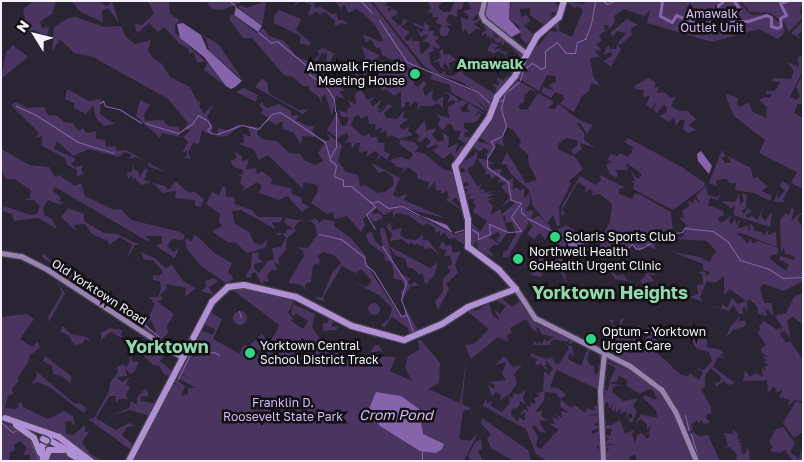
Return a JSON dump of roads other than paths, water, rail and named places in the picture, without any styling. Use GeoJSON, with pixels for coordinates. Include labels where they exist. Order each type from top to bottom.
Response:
{"type":"FeatureCollection","features":[{"type":"Feature","properties":{"kind":"highway"},"geometry":{"type":"LineString","coordinates":[[130,461],[214,299],[235,286],[295,297],[352,326],[403,340],[442,324],[468,307],[515,288],[468,247],[468,217],[455,166],[489,118],[497,98],[520,68],[538,34],[559,18],[564,1]]}},
{"type":"Feature","properties":{"kind":"highway"},"geometry":{"type":"LineString","coordinates":[[3,418],[46,439],[82,461]]}},
{"type":"Feature","properties":{"kind":"highway"},"geometry":{"type":"LineString","coordinates":[[3,418],[86,461]]}},
{"type":"Feature","properties":{"kind":"highway"},"geometry":{"type":"LineString","coordinates":[[3,418],[58,436],[91,461]]}},
{"type":"Feature","properties":{"kind":"highway"},"geometry":{"type":"LineString","coordinates":[[16,425],[35,438],[43,461]]}},
{"type":"Feature","properties":{"kind":"highway"},"geometry":{"type":"LineString","coordinates":[[43,461],[43,443],[54,437],[86,461]]}},
{"type":"Feature","properties":{"kind":"highway"},"geometry":{"type":"LineString","coordinates":[[43,461],[50,450],[62,450]]}},
{"type":"Feature","properties":{"kind":"main road"},"geometry":{"type":"LineString","coordinates":[[484,1],[481,12],[484,20],[529,52]]}},
{"type":"Feature","properties":{"kind":"main road","name":"Old Yorktown Road"},"geometry":{"type":"LineString","coordinates":[[1,253],[19,255],[48,270],[183,358]]}},
{"type":"Feature","properties":{"kind":"main road"},"geometry":{"type":"LineString","coordinates":[[515,288],[535,318],[637,370],[663,391],[676,411],[696,461]]}},
{"type":"Feature","properties":{"kind":"main road"},"geometry":{"type":"LineString","coordinates":[[603,461],[600,391],[605,354]]}},
{"type":"Feature","properties":{"kind":"water"},"geometry":{"type":"Polygon","coordinates":[[[486,1],[510,1],[509,19],[521,32],[510,38],[487,21],[482,13],[486,1]]]}},
{"type":"Feature","properties":{"kind":"water"},"geometry":{"type":"Polygon","coordinates":[[[236,7],[262,26],[258,32],[234,15],[236,7]]]}},
{"type":"Feature","properties":{"kind":"water"},"geometry":{"type":"Polygon","coordinates":[[[183,23],[201,35],[207,49],[242,81],[231,89],[226,86],[204,57],[180,38],[177,24],[183,23]]]}},
{"type":"Feature","properties":{"kind":"water"},"geometry":{"type":"Polygon","coordinates":[[[701,151],[712,166],[709,174],[698,161],[697,154],[701,151]]]}},
{"type":"Feature","properties":{"kind":"water"},"geometry":{"type":"Polygon","coordinates":[[[419,215],[447,225],[453,233],[435,223],[419,215]]]}},
{"type":"Feature","properties":{"kind":"water"},"geometry":{"type":"Polygon","coordinates":[[[564,235],[573,237],[576,242],[583,242],[585,248],[571,248],[563,240],[564,235]]]}},
{"type":"Feature","properties":{"kind":"water","name":"Crom Pond"},"geometry":{"type":"Polygon","coordinates":[[[376,392],[401,396],[419,409],[423,434],[444,444],[442,449],[436,453],[420,451],[380,426],[368,411],[376,392]]]}},
{"type":"Feature","properties":{"kind":"waterway"},"geometry":{"type":"LineString","coordinates":[[230,1],[236,7]]}},
{"type":"Feature","properties":{"kind":"waterway"},"geometry":{"type":"LineString","coordinates":[[361,1],[372,13]]}},
{"type":"Feature","properties":{"kind":"waterway"},"geometry":{"type":"LineString","coordinates":[[520,80],[523,70],[532,63],[541,69],[545,67],[545,51],[557,42],[566,53],[575,53],[577,42],[585,39],[591,24],[595,1]]}},
{"type":"Feature","properties":{"kind":"waterway"},"geometry":{"type":"LineString","coordinates":[[603,1],[607,4],[614,1]]}},
{"type":"Feature","properties":{"kind":"waterway"},"geometry":{"type":"LineString","coordinates":[[662,1],[660,16],[672,22],[676,15],[705,27],[710,24],[713,10],[723,1]]}},
{"type":"Feature","properties":{"kind":"waterway"},"geometry":{"type":"LineString","coordinates":[[734,1],[740,10],[728,15],[728,21],[748,21],[766,15],[771,17],[771,26],[777,28],[781,26],[780,18],[786,15],[780,3],[787,1]]}},
{"type":"Feature","properties":{"kind":"waterway"},"geometry":{"type":"LineString","coordinates":[[379,20],[407,62],[478,92],[492,105]]}},
{"type":"Feature","properties":{"kind":"waterway"},"geometry":{"type":"LineString","coordinates":[[258,32],[271,43],[277,41],[308,67],[309,74],[327,88],[334,99],[335,111]]}},
{"type":"Feature","properties":{"kind":"waterway"},"geometry":{"type":"LineString","coordinates":[[487,158],[494,147],[491,141],[502,136],[506,126],[501,108],[505,93],[519,82]]}},
{"type":"Feature","properties":{"kind":"waterway"},"geometry":{"type":"LineString","coordinates":[[498,102],[504,99]]}},
{"type":"Feature","properties":{"kind":"waterway"},"geometry":{"type":"LineString","coordinates":[[100,103],[103,101],[105,106],[119,109],[141,123]]}},
{"type":"Feature","properties":{"kind":"waterway"},"geometry":{"type":"LineString","coordinates":[[16,106],[36,115],[78,142],[114,153]]}},
{"type":"Feature","properties":{"kind":"waterway"},"geometry":{"type":"LineString","coordinates":[[145,123],[178,133],[192,124],[198,115],[208,121],[211,127],[207,129],[210,133],[217,134],[242,125],[258,129],[272,114],[280,112],[325,142],[329,156]]}},
{"type":"Feature","properties":{"kind":"waterway"},"geometry":{"type":"LineString","coordinates":[[336,112],[336,147],[329,159],[336,165],[334,176],[343,180],[343,186],[351,186],[371,203],[378,201],[388,208],[402,206],[419,215]]}},
{"type":"Feature","properties":{"kind":"waterway"},"geometry":{"type":"LineString","coordinates":[[487,159],[487,167],[508,182],[511,200],[521,203],[511,217],[521,231],[509,232]]}},
{"type":"Feature","properties":{"kind":"waterway"},"geometry":{"type":"LineString","coordinates":[[370,201],[375,207],[366,214],[375,229]]}},
{"type":"Feature","properties":{"kind":"waterway"},"geometry":{"type":"LineString","coordinates":[[521,207],[521,212],[526,216]]}},
{"type":"Feature","properties":{"kind":"waterway"},"geometry":{"type":"LineString","coordinates":[[527,218],[551,230]]}},
{"type":"Feature","properties":{"kind":"waterway"},"geometry":{"type":"LineString","coordinates":[[471,229],[478,233],[478,239],[490,234],[489,224],[508,232]]}},
{"type":"Feature","properties":{"kind":"waterway"},"geometry":{"type":"LineString","coordinates":[[675,233],[682,232],[684,228],[713,231],[728,242],[740,260],[767,268],[783,278],[803,277]]}},
{"type":"Feature","properties":{"kind":"waterway"},"geometry":{"type":"LineString","coordinates":[[455,232],[466,229]]}},
{"type":"Feature","properties":{"kind":"waterway"},"geometry":{"type":"LineString","coordinates":[[553,232],[563,236]]}},
{"type":"Feature","properties":{"kind":"waterway"},"geometry":{"type":"LineString","coordinates":[[664,234],[673,233]]}},
{"type":"Feature","properties":{"kind":"waterway"},"geometry":{"type":"LineString","coordinates":[[319,234],[341,239],[364,257],[366,265],[374,272],[401,316],[406,315]]}},
{"type":"Feature","properties":{"kind":"waterway"},"geometry":{"type":"LineString","coordinates":[[606,255],[614,246],[622,245],[626,250],[632,244],[636,249],[642,248],[664,235]]}},
{"type":"Feature","properties":{"kind":"waterway"},"geometry":{"type":"LineString","coordinates":[[382,246],[406,282],[401,299],[413,332]]}},
{"type":"Feature","properties":{"kind":"waterway"},"geometry":{"type":"LineString","coordinates":[[587,249],[602,256]]}},
{"type":"Feature","properties":{"kind":"waterway"},"geometry":{"type":"LineString","coordinates":[[95,293],[134,319]]}},
{"type":"Feature","properties":{"kind":"waterway"},"geometry":{"type":"LineString","coordinates":[[239,311],[241,318]]}},
{"type":"Feature","properties":{"kind":"waterway"},"geometry":{"type":"LineString","coordinates":[[140,321],[160,338]]}},
{"type":"Feature","properties":{"kind":"waterway"},"geometry":{"type":"LineString","coordinates":[[173,344],[183,350]]}},
{"type":"Feature","properties":{"kind":"waterway"},"geometry":{"type":"LineString","coordinates":[[178,379],[190,354],[214,352],[219,355]]}},
{"type":"Feature","properties":{"kind":"waterway"},"geometry":{"type":"LineString","coordinates":[[685,415],[689,431]]}},
{"type":"Feature","properties":{"kind":"waterway"},"geometry":{"type":"LineString","coordinates":[[1,422],[12,432],[18,430]]}},
{"type":"Feature","properties":{"kind":"waterway"},"geometry":{"type":"LineString","coordinates":[[691,434],[699,461]]}},
{"type":"Feature","properties":{"kind":"waterway"},"geometry":{"type":"LineString","coordinates":[[30,440],[39,461]]}},
{"type":"Feature","properties":{"kind":"waterway"},"geometry":{"type":"LineString","coordinates":[[422,451],[422,461]]}},
{"type":"Feature","properties":{"kind":"place","name":"Amawalk Friends Meeting House"},"geometry":{"type":"Point","coordinates":[415,74]}},
{"type":"Feature","properties":{"kind":"place","name":"Solaris Sports Club"},"geometry":{"type":"Point","coordinates":[555,237]}},
{"type":"Feature","properties":{"kind":"place","name":"Northwell Health GoHealth Urgent Clinic"},"geometry":{"type":"Point","coordinates":[518,259]}},
{"type":"Feature","properties":{"kind":"place","name":"Optum - Yorktown Urgent Care"},"geometry":{"type":"Point","coordinates":[591,339]}},
{"type":"Feature","properties":{"kind":"place","name":"Yorktown Central School District Track"},"geometry":{"type":"Point","coordinates":[250,353]}},
{"type":"Feature","properties":{"kind":"district","name":"Amawalk"},"geometry":{"type":"Point","coordinates":[490,64]}},
{"type":"Feature","properties":{"kind":"district","name":"Yorktown Heights"},"geometry":{"type":"Point","coordinates":[610,292]}},
{"type":"Feature","properties":{"kind":"district","name":"Yorktown"},"geometry":{"type":"Point","coordinates":[167,346]}},
{"type":"Feature","properties":{"kind":"park label","name":"Amawalk Outlet Unit"},"geometry":{"type":"Point","coordinates":[712,21]}},
{"type":"Feature","properties":{"kind":"park label","name":"Franklin D. Roosevelt State Park"},"geometry":{"type":"Point","coordinates":[283,410]}}]}
